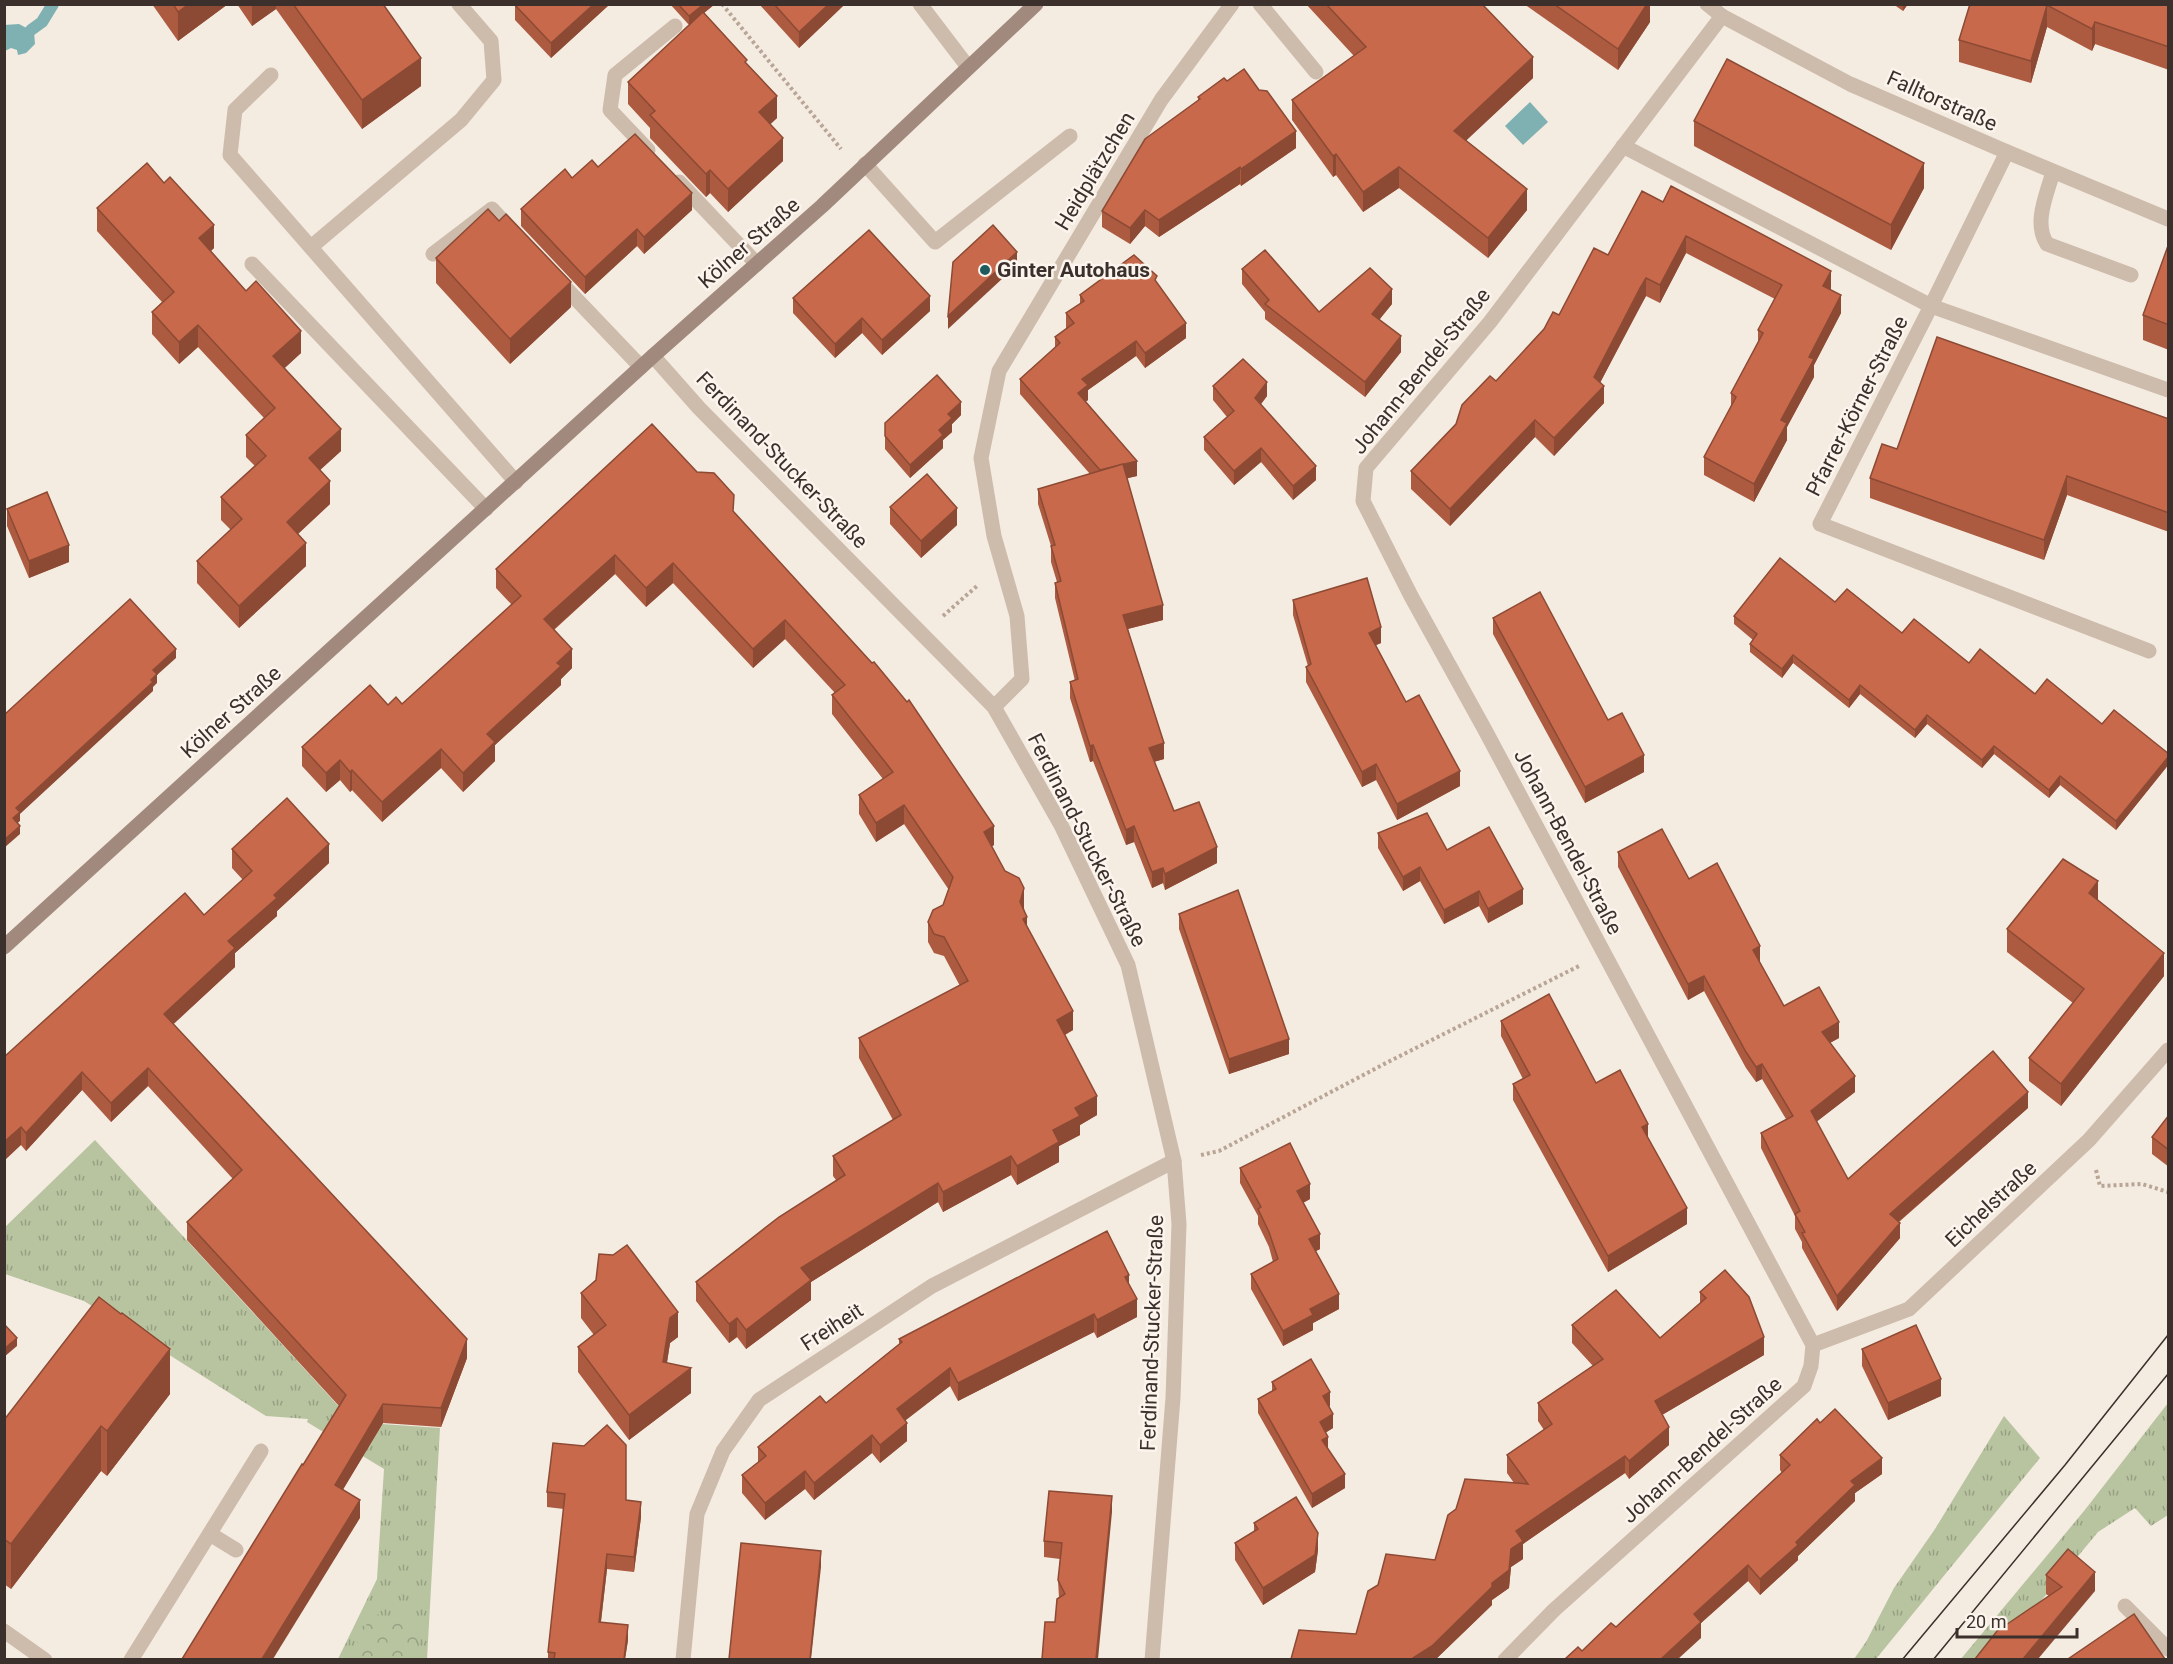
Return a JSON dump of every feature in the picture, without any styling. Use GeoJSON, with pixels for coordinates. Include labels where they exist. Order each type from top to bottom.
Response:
{"type":"FeatureCollection","features":[{"type":"Feature","properties":{"kind":"main road","name":"Kölner Straße"},"geometry":{"type":"LineString","coordinates":[[4,947],[653,356],[822,206],[1036,4]]}},
{"type":"Feature","properties":{"kind":"street"},"geometry":{"type":"LineString","coordinates":[[311,247],[461,120],[494,80],[491,41],[459,4]]}},
{"type":"Feature","properties":{"kind":"street"},"geometry":{"type":"LineString","coordinates":[[920,4],[968,67]]}},
{"type":"Feature","properties":{"kind":"street","name":"Heidplätzchen"},"geometry":{"type":"LineString","coordinates":[[994,707],[1022,679],[1017,616],[994,536],[981,458],[999,371],[1161,100],[1232,4]]}},
{"type":"Feature","properties":{"kind":"street"},"geometry":{"type":"LineString","coordinates":[[1260,4],[1316,72]]}},
{"type":"Feature","properties":{"kind":"street","name":"Falltorstraße"},"geometry":{"type":"LineString","coordinates":[[1707,4],[1722,16],[1850,84],[2053,172],[2169,219]]}},
{"type":"Feature","properties":{"kind":"street","name":"Johann-Bendel-Straße"},"geometry":{"type":"LineString","coordinates":[[1505,1659],[1554,1610],[1804,1386],[1811,1366],[1812,1345],[1485,730],[1411,596],[1363,501],[1366,468],[1490,322],[1722,16]]}},
{"type":"Feature","properties":{"kind":"street"},"geometry":{"type":"LineString","coordinates":[[675,26],[615,75],[610,110],[757,264]]}},
{"type":"Feature","properties":{"kind":"street"},"geometry":{"type":"LineString","coordinates":[[271,75],[235,110],[230,155],[516,482]]}},
{"type":"Feature","properties":{"kind":"street"},"geometry":{"type":"LineString","coordinates":[[862,167],[935,242],[1070,136]]}},
{"type":"Feature","properties":{"kind":"street"},"geometry":{"type":"LineString","coordinates":[[1623,146],[1931,306],[2169,390]]}},
{"type":"Feature","properties":{"kind":"street","name":"Pfarrer-Körner-Straße"},"geometry":{"type":"LineString","coordinates":[[2007,152],[1820,524],[2149,651]]}},
{"type":"Feature","properties":{"kind":"street"},"geometry":{"type":"LineString","coordinates":[[2053,172],[2042,210],[2040,227],[2047,244],[2131,275]]}},
{"type":"Feature","properties":{"kind":"street"},"geometry":{"type":"LineString","coordinates":[[433,254],[492,209],[523,242]]}},
{"type":"Feature","properties":{"kind":"street"},"geometry":{"type":"LineString","coordinates":[[252,264],[486,509]]}},
{"type":"Feature","properties":{"kind":"street"},"geometry":{"type":"LineString","coordinates":[[547,267],[641,367]]}},
{"type":"Feature","properties":{"kind":"street","name":"Ferdinand-Stucker-Straße"},"geometry":{"type":"LineString","coordinates":[[653,356],[699,408],[994,707],[1061,825],[1128,965],[1174,1161],[1179,1224],[1175,1364],[1152,1659]]}},
{"type":"Feature","properties":{"kind":"street","name":"Eichelstraße"},"geometry":{"type":"LineString","coordinates":[[1812,1345],[1909,1309],[2089,1140],[2169,1050]]}},
{"type":"Feature","properties":{"kind":"street","name":"Freiheit"},"geometry":{"type":"LineString","coordinates":[[683,1659],[697,1514],[723,1451],[759,1400],[932,1286],[1174,1161]]}},
{"type":"Feature","properties":{"kind":"street"},"geometry":{"type":"LineString","coordinates":[[131,1659],[261,1451]]}},
{"type":"Feature","properties":{"kind":"street"},"geometry":{"type":"LineString","coordinates":[[210,1534],[236,1550]]}},
{"type":"Feature","properties":{"kind":"street"},"geometry":{"type":"LineString","coordinates":[[2125,1606],[2169,1649]]}},
{"type":"Feature","properties":{"kind":"street"},"geometry":{"type":"LineString","coordinates":[[4,1631],[45,1659]]}},
{"type":"Feature","properties":{"kind":"path"},"geometry":{"type":"LineString","coordinates":[[722,4],[862,167]]}},
{"type":"Feature","properties":{"kind":"path"},"geometry":{"type":"LineString","coordinates":[[923,635],[983,580],[1005,573]]}},
{"type":"Feature","properties":{"kind":"path"},"geometry":{"type":"LineString","coordinates":[[1174,1161],[1219,1151],[1388,1062],[1604,954]]}},
{"type":"Feature","properties":{"kind":"path"},"geometry":{"type":"LineString","coordinates":[[2089,1140],[2100,1186],[2142,1184],[2169,1192]]}},
{"type":"Feature","properties":{"kind":"green space"},"geometry":{"type":"Polygon","coordinates":[[[95,1140],[353,1422],[440,1428],[427,1659],[338,1659],[377,1579],[384,1469],[307,1422],[308,1419],[266,1416],[84,1301],[5,1274],[4,1228],[95,1140]]]}},
{"type":"Feature","properties":{"kind":"green space"},"geometry":{"type":"Polygon","coordinates":[[[2168,1403],[2168,1515],[2151,1526],[2135,1508],[2098,1532],[1993,1659],[1960,1660],[2084,1511],[2168,1403]]]}},
{"type":"Feature","properties":{"kind":"green space"},"geometry":{"type":"Polygon","coordinates":[[[2004,1416],[2040,1458],[1876,1659],[1854,1659],[1866,1642],[1894,1588],[1935,1529],[2004,1416]]]}},
{"type":"Feature","properties":{"kind":"green space"},"geometry":{"type":"Polygon","coordinates":[[[373,1613],[419,1627],[415,1659],[348,1659],[373,1613]]]}},
{"type":"Feature","properties":{"kind":"water"},"geometry":{"type":"Polygon","coordinates":[[[19,24],[34,32],[35,44],[26,53],[18,55],[17,50],[11,48],[5,51],[4,25],[19,24]]]}},
{"type":"Feature","properties":{"kind":"water"},"geometry":{"type":"Polygon","coordinates":[[[1530,102],[1548,122],[1523,145],[1505,126],[1530,102]]]}},
{"type":"Feature","properties":{"kind":"building"},"geometry":{"type":"Polygon","coordinates":[[[173,4],[189,4],[178,12],[173,4]]]}},
{"type":"Feature","properties":{"kind":"building"},"geometry":{"type":"Polygon","coordinates":[[[293,4],[383,4],[421,58],[362,100],[293,4]]]}},
{"type":"Feature","properties":{"kind":"building"},"geometry":{"type":"Polygon","coordinates":[[[516,4],[594,4],[551,43],[516,4]]]}},
{"type":"Feature","properties":{"kind":"building"},"geometry":{"type":"Polygon","coordinates":[[[678,4],[704,4],[689,16],[678,4]]]}},
{"type":"Feature","properties":{"kind":"building"},"geometry":{"type":"Polygon","coordinates":[[[774,4],[829,4],[799,32],[774,4]]]}},
{"type":"Feature","properties":{"kind":"building"},"geometry":{"type":"Polygon","coordinates":[[[1326,4],[1482,4],[1533,57],[1454,131],[1527,189],[1488,238],[1399,167],[1363,192],[1336,154],[1333,156],[1292,100],[1366,47],[1326,4]]]}},
{"type":"Feature","properties":{"kind":"building"},"geometry":{"type":"Polygon","coordinates":[[[1554,4],[1647,4],[1618,49],[1554,4]]]}},
{"type":"Feature","properties":{"kind":"building"},"geometry":{"type":"Polygon","coordinates":[[[1970,4],[2169,4],[2169,47],[2095,22],[2092,29],[2047,5],[2031,61],[1959,40],[1970,4]]]}},
{"type":"Feature","properties":{"kind":"building"},"geometry":{"type":"Polygon","coordinates":[[[703,12],[777,96],[759,112],[783,138],[728,189],[710,170],[706,174],[650,115],[655,111],[628,82],[703,12]]]}},
{"type":"Feature","properties":{"kind":"building"},"geometry":{"type":"Polygon","coordinates":[[[1727,59],[1924,163],[1891,225],[1694,121],[1727,59]]]}},
{"type":"Feature","properties":{"kind":"building"},"geometry":{"type":"Polygon","coordinates":[[[1244,69],[1259,90],[1267,91],[1296,131],[1241,169],[1240,167],[1159,220],[1145,210],[1130,228],[1102,211],[1145,139],[1200,99],[1198,97],[1224,78],[1227,81],[1244,69]]]}},
{"type":"Feature","properties":{"kind":"building"},"geometry":{"type":"Polygon","coordinates":[[[635,134],[692,193],[644,237],[637,229],[585,277],[521,209],[565,169],[572,178],[592,160],[598,167],[635,134]]]}},
{"type":"Feature","properties":{"kind":"building"},"geometry":{"type":"Polygon","coordinates":[[[147,163],[164,183],[170,177],[214,225],[199,238],[246,291],[256,281],[301,331],[273,356],[341,429],[309,458],[330,481],[287,522],[306,543],[239,606],[197,561],[242,519],[221,497],[266,456],[246,435],[275,408],[198,325],[179,342],[152,312],[174,292],[97,208],[147,163]]]}},
{"type":"Feature","properties":{"kind":"building"},"geometry":{"type":"Polygon","coordinates":[[[1671,186],[1831,271],[1823,286],[1841,295],[1809,357],[1814,359],[1781,420],[1787,423],[1754,484],[1704,457],[1736,397],[1731,393],[1763,333],[1758,330],[1782,285],[1686,236],[1660,285],[1646,278],[1640,288],[1594,377],[1604,386],[1554,438],[1535,420],[1450,509],[1411,471],[1456,424],[1462,405],[1490,376],[1496,381],[1544,329],[1553,312],[1559,315],[1594,248],[1608,255],[1642,191],[1663,202],[1671,186]]]}},
{"type":"Feature","properties":{"kind":"building"},"geometry":{"type":"Polygon","coordinates":[[[488,209],[499,221],[506,214],[571,282],[510,339],[436,258],[488,209]]]}},
{"type":"Feature","properties":{"kind":"building"},"geometry":{"type":"Polygon","coordinates":[[[993,225],[1017,252],[948,316],[953,262],[993,225]]]}},
{"type":"Feature","properties":{"kind":"building"},"geometry":{"type":"Polygon","coordinates":[[[869,230],[930,296],[882,340],[862,318],[835,344],[793,298],[869,230]]]}},
{"type":"Feature","properties":{"kind":"building"},"geometry":{"type":"Polygon","coordinates":[[[2169,243],[2169,325],[2143,315],[2169,243]]]}},
{"type":"Feature","properties":{"kind":"building"},"geometry":{"type":"Polygon","coordinates":[[[1265,250],[1319,312],[1370,268],[1392,289],[1372,314],[1401,336],[1365,382],[1265,304],[1269,300],[1242,269],[1265,250]]]}},
{"type":"Feature","properties":{"kind":"building"},"geometry":{"type":"Polygon","coordinates":[[[1134,255],[1157,276],[1155,280],[1186,323],[1145,353],[1136,341],[1082,379],[1088,385],[1078,393],[1137,461],[1100,470],[1020,379],[1060,343],[1055,337],[1074,323],[1066,313],[1084,301],[1080,295],[1134,255]]]}},
{"type":"Feature","properties":{"kind":"building"},"geometry":{"type":"Polygon","coordinates":[[[1937,337],[2169,419],[2169,513],[2067,476],[2044,540],[1870,478],[1882,444],[1897,449],[1937,337]]]}},
{"type":"Feature","properties":{"kind":"building"},"geometry":{"type":"Polygon","coordinates":[[[1243,359],[1267,382],[1255,398],[1316,466],[1293,486],[1261,448],[1234,471],[1204,437],[1234,411],[1213,386],[1243,359]]]}},
{"type":"Feature","properties":{"kind":"building"},"geometry":{"type":"Polygon","coordinates":[[[937,375],[961,402],[948,414],[952,418],[939,430],[943,435],[910,465],[885,436],[885,423],[937,375]]]}},
{"type":"Feature","properties":{"kind":"building"},"geometry":{"type":"Polygon","coordinates":[[[652,424],[697,472],[714,473],[734,495],[733,511],[872,663],[874,662],[907,702],[909,700],[994,826],[984,832],[1005,871],[1019,878],[1024,888],[1020,902],[1027,917],[1023,919],[1073,1011],[1057,1020],[1097,1096],[1075,1108],[1080,1116],[1053,1130],[1059,1142],[1017,1166],[1011,1156],[943,1192],[938,1183],[801,1268],[811,1280],[746,1330],[737,1318],[729,1324],[696,1282],[779,1217],[845,1175],[833,1156],[901,1115],[859,1038],[968,981],[944,937],[934,934],[928,922],[933,910],[943,905],[953,877],[904,805],[876,823],[859,795],[893,772],[832,695],[845,685],[785,620],[753,649],[673,563],[646,588],[615,555],[544,619],[572,649],[557,663],[561,666],[487,734],[495,742],[463,773],[441,749],[382,802],[340,760],[326,773],[302,747],[370,685],[388,705],[396,697],[402,704],[521,596],[496,569],[652,424]]]}},
{"type":"Feature","properties":{"kind":"building"},"geometry":{"type":"Polygon","coordinates":[[[1123,464],[1163,605],[1123,615],[1164,743],[1149,748],[1174,811],[1199,802],[1217,847],[1165,874],[1163,868],[1152,872],[1134,826],[1126,830],[1093,745],[1090,746],[1070,682],[1078,679],[1055,583],[1061,581],[1051,546],[1055,545],[1038,489],[1123,464]]]}},
{"type":"Feature","properties":{"kind":"building"},"geometry":{"type":"Polygon","coordinates":[[[927,474],[957,508],[921,541],[890,507],[927,474]]]}},
{"type":"Feature","properties":{"kind":"building"},"geometry":{"type":"Polygon","coordinates":[[[47,492],[69,545],[29,561],[7,509],[47,492]]]}},
{"type":"Feature","properties":{"kind":"building"},"geometry":{"type":"Polygon","coordinates":[[[1780,558],[1835,602],[1847,589],[1902,633],[1914,619],[1969,663],[1980,649],[2035,694],[2047,679],[2102,724],[2114,710],[2169,756],[2116,821],[2060,776],[2049,790],[1994,746],[1982,760],[1927,715],[1915,730],[1860,685],[1849,700],[1793,655],[1782,669],[1750,644],[1757,634],[1734,616],[1780,558]]]}},
{"type":"Feature","properties":{"kind":"building"},"geometry":{"type":"Polygon","coordinates":[[[1367,578],[1381,627],[1369,633],[1406,702],[1419,695],[1460,771],[1397,804],[1376,764],[1362,772],[1306,667],[1311,664],[1293,600],[1367,578]]]}},
{"type":"Feature","properties":{"kind":"building"},"geometry":{"type":"Polygon","coordinates":[[[1540,592],[1608,720],[1622,713],[1644,755],[1585,787],[1493,618],[1540,592]]]}},
{"type":"Feature","properties":{"kind":"building"},"geometry":{"type":"Polygon","coordinates":[[[130,599],[176,649],[153,670],[157,674],[151,680],[153,682],[16,808],[20,812],[13,818],[20,826],[4,840],[4,715],[130,599]]]}},
{"type":"Feature","properties":{"kind":"building"},"geometry":{"type":"Polygon","coordinates":[[[287,798],[329,844],[274,895],[277,898],[228,941],[235,948],[164,1014],[467,1339],[441,1408],[383,1404],[335,1485],[360,1500],[262,1659],[182,1659],[346,1395],[187,1222],[242,1170],[148,1068],[111,1103],[82,1072],[26,1133],[21,1127],[4,1142],[4,1057],[185,893],[204,915],[252,871],[232,849],[287,798]]]}},
{"type":"Feature","properties":{"kind":"building"},"geometry":{"type":"Polygon","coordinates":[[[1427,813],[1447,850],[1489,827],[1523,889],[1488,909],[1479,891],[1444,910],[1420,867],[1403,877],[1378,833],[1427,813]]]}},
{"type":"Feature","properties":{"kind":"building"},"geometry":{"type":"Polygon","coordinates":[[[1662,829],[1689,879],[1717,863],[1760,946],[1753,950],[1784,1006],[1819,987],[1839,1022],[1822,1032],[1855,1076],[1811,1111],[1848,1179],[1993,1051],[2028,1092],[1890,1214],[1900,1223],[1837,1296],[1802,1233],[1805,1232],[1795,1214],[1800,1211],[1761,1133],[1793,1116],[1762,1064],[1756,1067],[1746,1052],[1704,976],[1688,984],[1618,852],[1662,829]]]}},
{"type":"Feature","properties":{"kind":"building"},"geometry":{"type":"Polygon","coordinates":[[[2063,859],[2098,881],[2089,893],[2164,953],[2061,1084],[2029,1058],[2084,989],[2007,929],[2063,859]]]}},
{"type":"Feature","properties":{"kind":"building"},"geometry":{"type":"Polygon","coordinates":[[[1238,890],[1289,1039],[1229,1059],[1179,914],[1238,890]]]}},
{"type":"Feature","properties":{"kind":"building"},"geometry":{"type":"Polygon","coordinates":[[[1549,994],[1596,1083],[1620,1070],[1648,1124],[1642,1127],[1687,1208],[1608,1256],[1513,1084],[1530,1075],[1501,1021],[1549,994]]]}},
{"type":"Feature","properties":{"kind":"building"},"geometry":{"type":"Polygon","coordinates":[[[2169,1115],[2169,1150],[2152,1137],[2169,1115]]]}},
{"type":"Feature","properties":{"kind":"building"},"geometry":{"type":"Polygon","coordinates":[[[1290,1143],[1310,1184],[1297,1191],[1320,1234],[1309,1239],[1339,1294],[1310,1309],[1313,1315],[1283,1331],[1251,1274],[1278,1259],[1258,1209],[1261,1207],[1240,1168],[1290,1143]]]}},
{"type":"Feature","properties":{"kind":"building"},"geometry":{"type":"Polygon","coordinates":[[[1107,1231],[1129,1275],[1125,1277],[1137,1299],[1097,1320],[1094,1314],[958,1383],[950,1368],[897,1409],[907,1423],[880,1445],[872,1435],[814,1483],[805,1471],[765,1503],[742,1475],[766,1456],[758,1447],[820,1396],[826,1403],[902,1342],[899,1339],[1107,1231]]]}},
{"type":"Feature","properties":{"kind":"building"},"geometry":{"type":"Polygon","coordinates":[[[627,1245],[678,1312],[670,1318],[663,1362],[691,1368],[629,1415],[578,1347],[606,1325],[581,1293],[596,1280],[599,1254],[613,1255],[627,1245]]]}},
{"type":"Feature","properties":{"kind":"building"},"geometry":{"type":"Polygon","coordinates":[[[1725,1270],[1749,1297],[1764,1337],[1655,1401],[1669,1427],[1629,1461],[1625,1456],[1516,1531],[1523,1541],[1511,1549],[1509,1570],[1492,1583],[1492,1587],[1432,1646],[1413,1659],[1291,1659],[1299,1630],[1356,1634],[1368,1591],[1378,1585],[1386,1554],[1435,1560],[1448,1515],[1456,1509],[1465,1479],[1528,1484],[1507,1455],[1552,1424],[1538,1403],[1603,1359],[1572,1325],[1616,1290],[1660,1338],[1706,1298],[1700,1292],[1725,1270]]]}},
{"type":"Feature","properties":{"kind":"building"},"geometry":{"type":"Polygon","coordinates":[[[99,1297],[170,1349],[107,1431],[101,1426],[11,1544],[4,1539],[4,1420],[99,1297]]]}},
{"type":"Feature","properties":{"kind":"building"},"geometry":{"type":"Polygon","coordinates":[[[4,1324],[17,1338],[4,1349],[4,1324]]]}},
{"type":"Feature","properties":{"kind":"building"},"geometry":{"type":"Polygon","coordinates":[[[1916,1325],[1941,1379],[1888,1403],[1862,1349],[1916,1325]]]}},
{"type":"Feature","properties":{"kind":"building"},"geometry":{"type":"Polygon","coordinates":[[[1311,1359],[1330,1392],[1323,1396],[1333,1414],[1320,1422],[1328,1437],[1322,1440],[1345,1474],[1312,1494],[1258,1399],[1276,1389],[1272,1382],[1311,1359]]]}},
{"type":"Feature","properties":{"kind":"building"},"geometry":{"type":"Polygon","coordinates":[[[1835,1409],[1882,1458],[1851,1481],[1855,1485],[1796,1542],[1798,1545],[1760,1579],[1748,1565],[1694,1614],[1701,1622],[1661,1659],[1565,1659],[1578,1647],[1582,1651],[1611,1623],[1616,1627],[1790,1465],[1780,1455],[1817,1419],[1820,1423],[1835,1409]]]}},
{"type":"Feature","properties":{"kind":"building"},"geometry":{"type":"Polygon","coordinates":[[[607,1425],[626,1445],[626,1500],[641,1502],[634,1557],[607,1554],[599,1622],[628,1625],[624,1659],[554,1659],[555,1653],[548,1652],[565,1494],[547,1492],[553,1443],[584,1446],[607,1425]]]}},
{"type":"Feature","properties":{"kind":"building"},"geometry":{"type":"Polygon","coordinates":[[[1049,1491],[1112,1496],[1096,1659],[1042,1659],[1045,1622],[1055,1622],[1057,1599],[1065,1594],[1058,1580],[1062,1543],[1044,1541],[1049,1491]]]}},
{"type":"Feature","properties":{"kind":"building"},"geometry":{"type":"Polygon","coordinates":[[[1296,1497],[1318,1533],[1315,1555],[1263,1588],[1235,1543],[1258,1529],[1254,1523],[1296,1497]]]}},
{"type":"Feature","properties":{"kind":"building"},"geometry":{"type":"Polygon","coordinates":[[[741,1543],[821,1551],[810,1659],[729,1659],[741,1543]]]}},
{"type":"Feature","properties":{"kind":"building"},"geometry":{"type":"Polygon","coordinates":[[[2068,1549],[2095,1572],[2023,1659],[1975,1659],[1997,1631],[2062,1587],[2046,1575],[2068,1549]]]}},
{"type":"Feature","properties":{"kind":"building"},"geometry":{"type":"Polygon","coordinates":[[[2134,1614],[2165,1659],[2068,1659],[2134,1614]]]}},
{"type":"Feature","properties":{"kind":"waterway"},"geometry":{"type":"LineString","coordinates":[[31,30],[42,22],[53,4]]}},
{"type":"Feature","properties":{"kind":"tram line"},"geometry":{"type":"LineString","coordinates":[[1902,1660],[2065,1465],[2168,1335]]}},
{"type":"Feature","properties":{"kind":"tram line"},"geometry":{"type":"LineString","coordinates":[[1933,1660],[2168,1374]]}},
{"type":"Feature","properties":{"kind":"place","name":"Ginter Autohaus"},"geometry":{"type":"Point","coordinates":[985,270]}}]}
